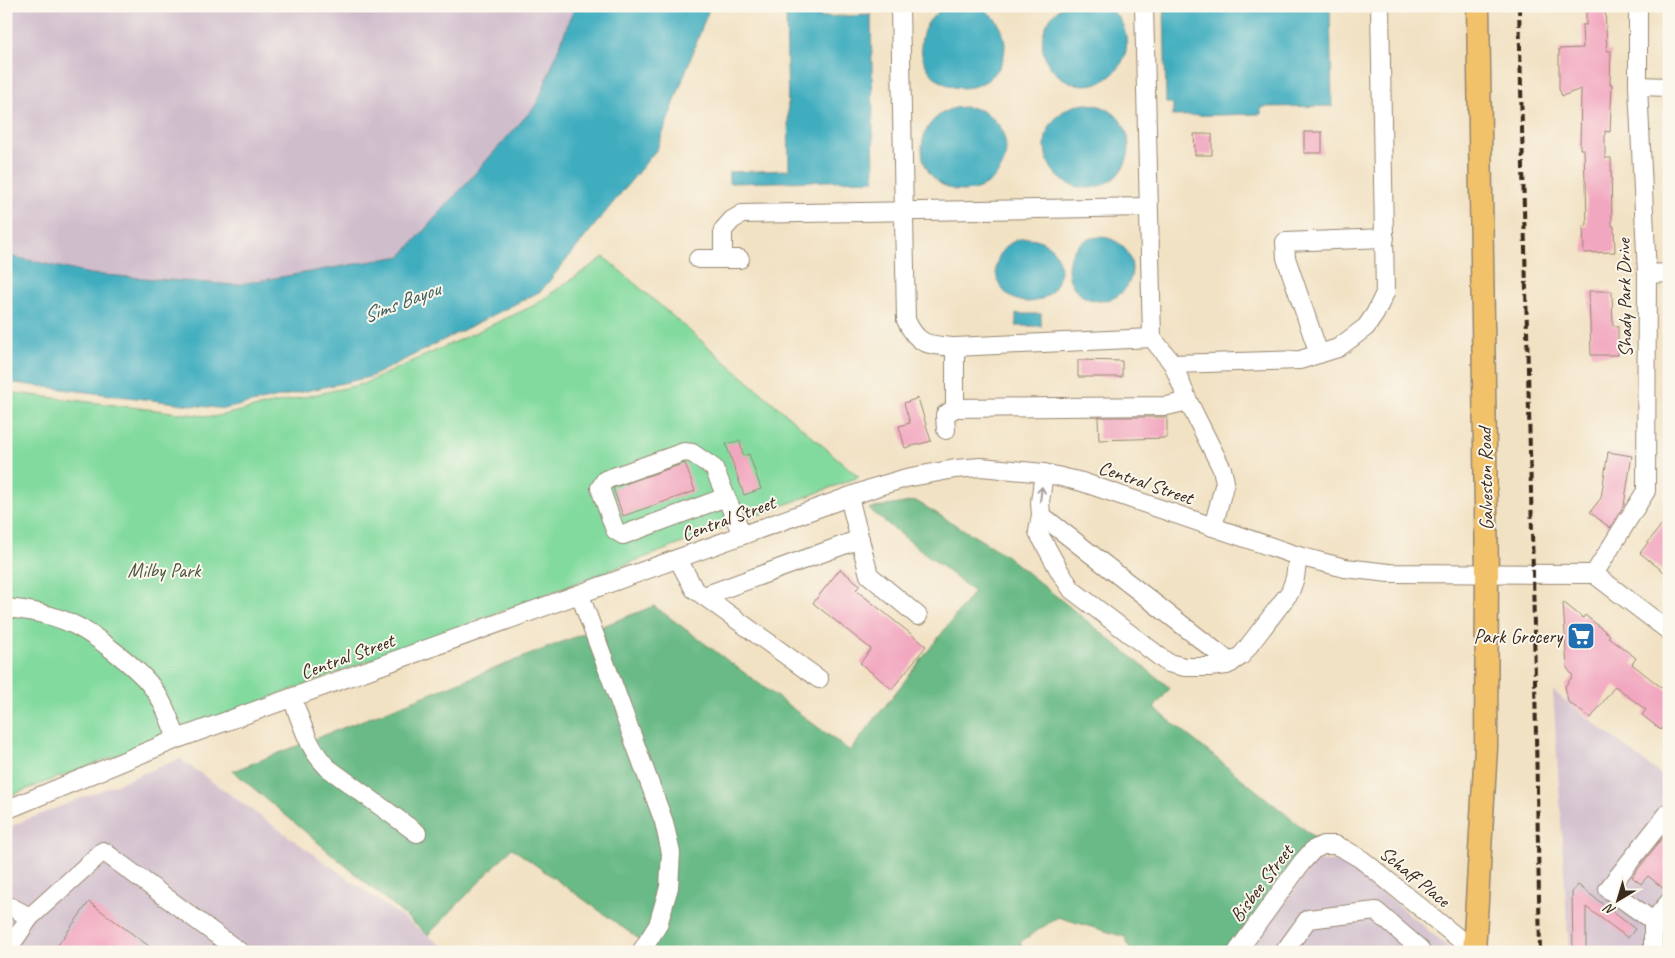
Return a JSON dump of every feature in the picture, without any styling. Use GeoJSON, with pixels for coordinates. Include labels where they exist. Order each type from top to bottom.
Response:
{"type":"FeatureCollection","features":[{"type":"Feature","properties":{"kind":"main road","name":"Galveston Road"},"geometry":{"type":"LineString","coordinates":[[1474,952],[1486,748],[1487,573],[1478,6]]}},
{"type":"Feature","properties":{"kind":"street"},"geometry":{"type":"LineString","coordinates":[[900,6],[906,320],[912,333],[920,342],[932,346],[954,347],[1152,338]]}},
{"type":"Feature","properties":{"kind":"street"},"geometry":{"type":"LineString","coordinates":[[1144,6],[1152,338],[1173,364],[1188,400],[1222,469],[1225,482],[1213,527]]}},
{"type":"Feature","properties":{"kind":"street"},"geometry":{"type":"LineString","coordinates":[[1173,364],[1300,360],[1338,348],[1366,327],[1375,314],[1385,293],[1380,6]]}},
{"type":"Feature","properties":{"kind":"street","name":"Shady Park Drive"},"geometry":{"type":"LineString","coordinates":[[1594,574],[1646,491],[1647,274],[1638,86],[1638,6]]}},
{"type":"Feature","properties":{"kind":"street"},"geometry":{"type":"LineString","coordinates":[[1638,86],[1669,87]]}},
{"type":"Feature","properties":{"kind":"street"},"geometry":{"type":"LineString","coordinates":[[698,259],[732,259],[723,230],[732,220],[742,214],[1148,207]]}},
{"type":"Feature","properties":{"kind":"street"},"geometry":{"type":"LineString","coordinates":[[1319,354],[1286,258],[1285,242],[1385,238]]}},
{"type":"Feature","properties":{"kind":"street"},"geometry":{"type":"LineString","coordinates":[[1647,274],[1669,273]]}},
{"type":"Feature","properties":{"kind":"street"},"geometry":{"type":"LineString","coordinates":[[954,347],[955,408]]}},
{"type":"Feature","properties":{"kind":"street"},"geometry":{"type":"LineString","coordinates":[[946,430],[944,414],[955,408],[1167,406],[1188,400]]}},
{"type":"Feature","properties":{"kind":"street"},"geometry":{"type":"LineString","coordinates":[[726,497],[623,534],[615,530],[600,488],[605,480],[684,452],[692,453],[714,468],[742,535]]}},
{"type":"Feature","properties":{"kind":"street","name":"Central Street"},"geometry":{"type":"LineString","coordinates":[[6,810],[177,739],[742,535],[906,478],[955,469],[981,467],[1044,473],[1082,482],[1298,556],[1345,568],[1389,573],[1594,574]]}},
{"type":"Feature","properties":{"kind":"street"},"geometry":{"type":"LineString","coordinates":[[1044,473],[1038,532],[1060,572],[1072,590],[1168,663],[1185,667],[1227,665],[1241,656],[1290,592],[1295,578],[1298,556]]}},
{"type":"Feature","properties":{"kind":"street"},"geometry":{"type":"LineString","coordinates":[[848,497],[869,575],[918,616]]}},
{"type":"Feature","properties":{"kind":"street"},"geometry":{"type":"LineString","coordinates":[[1041,516],[1231,663]]}},
{"type":"Feature","properties":{"kind":"street"},"geometry":{"type":"LineString","coordinates":[[704,596],[860,539]]}},
{"type":"Feature","properties":{"kind":"street"},"geometry":{"type":"LineString","coordinates":[[678,559],[694,589],[819,679]]}},
{"type":"Feature","properties":{"kind":"street"},"geometry":{"type":"LineString","coordinates":[[1594,574],[1669,631]]}},
{"type":"Feature","properties":{"kind":"street"},"geometry":{"type":"LineString","coordinates":[[580,595],[664,822],[671,854],[669,887],[658,925],[641,952]]}},
{"type":"Feature","properties":{"kind":"street"},"geometry":{"type":"LineString","coordinates":[[6,608],[27,610],[72,623],[122,658],[152,687],[167,712],[177,739]]}},
{"type":"Feature","properties":{"kind":"street"},"geometry":{"type":"LineString","coordinates":[[292,698],[311,747],[319,759],[328,768],[418,833]]}},
{"type":"Feature","properties":{"kind":"street"},"geometry":{"type":"LineString","coordinates":[[1654,922],[1608,889],[1669,812]]}},
{"type":"Feature","properties":{"kind":"street","name":"Schaff Place"},"geometry":{"type":"LineString","coordinates":[[1323,844],[1334,845],[1360,859],[1474,952]]}},
{"type":"Feature","properties":{"kind":"street","name":"Bisbee Street"},"geometry":{"type":"LineString","coordinates":[[1237,952],[1302,862],[1313,850],[1323,844]]}},
{"type":"Feature","properties":{"kind":"street"},"geometry":{"type":"LineString","coordinates":[[9,943],[30,917],[103,851],[240,952]]}},
{"type":"Feature","properties":{"kind":"street"},"geometry":{"type":"LineString","coordinates":[[1654,951],[1654,922],[1669,902]]}},
{"type":"Feature","properties":{"kind":"street"},"geometry":{"type":"LineString","coordinates":[[11,907],[30,917]]}},
{"type":"Feature","properties":{"kind":"street"},"geometry":{"type":"LineString","coordinates":[[1284,952],[1308,920],[1376,911],[1420,949],[1420,952]]}},
{"type":"Feature","properties":{"kind":"shaded area"},"geometry":{"type":"Polygon","coordinates":[[[6,6],[575,6],[537,104],[401,256],[235,285],[90,274],[6,255],[6,6]]]}},
{"type":"Feature","properties":{"kind":"shaded area"},"geometry":{"type":"Polygon","coordinates":[[[1553,691],[1669,781],[1669,952],[1569,952],[1553,691]]]}},
{"type":"Feature","properties":{"kind":"shaded area"},"geometry":{"type":"Polygon","coordinates":[[[180,759],[451,952],[6,952],[6,828],[180,759]]]}},
{"type":"Feature","properties":{"kind":"shaded area"},"geometry":{"type":"Polygon","coordinates":[[[1314,861],[1347,863],[1454,952],[1249,952],[1314,861]]]}},
{"type":"Feature","properties":{"kind":"green space","name":"Milby Park"},"geometry":{"type":"Polygon","coordinates":[[[604,257],[859,477],[6,797],[6,392],[213,417],[363,384],[533,306],[604,257]]]}},
{"type":"Feature","properties":{"kind":"green space"},"geometry":{"type":"Polygon","coordinates":[[[916,501],[1004,554],[1170,688],[1154,708],[1314,837],[1227,952],[1131,952],[1125,937],[1058,917],[1020,942],[1026,952],[657,952],[512,848],[428,935],[233,771],[654,606],[850,751],[974,592],[869,509],[916,501]]]}},
{"type":"Feature","properties":{"kind":"water"},"geometry":{"type":"Polygon","coordinates":[[[963,4],[979,7],[993,16],[1002,30],[1005,46],[1002,62],[993,76],[979,85],[963,88],[947,85],[933,76],[924,62],[921,46],[924,30],[933,16],[947,7],[963,4]]]}},
{"type":"Feature","properties":{"kind":"water","name":"Sims Bayou"},"geometry":{"type":"Polygon","coordinates":[[[575,6],[710,6],[657,149],[541,291],[370,377],[224,409],[6,382],[6,255],[90,274],[235,285],[401,256],[537,104],[575,6]]]}},
{"type":"Feature","properties":{"kind":"water"},"geometry":{"type":"Polygon","coordinates":[[[786,6],[819,6],[819,17],[871,15],[874,180],[729,183],[729,172],[789,170],[786,6]]]}},
{"type":"Feature","properties":{"kind":"water"},"geometry":{"type":"Polygon","coordinates":[[[1064,6],[1105,6],[1121,22],[1126,37],[1126,52],[1120,66],[1102,81],[1088,85],[1074,83],[1061,78],[1051,68],[1045,56],[1042,42],[1049,20],[1064,6]]]}},
{"type":"Feature","properties":{"kind":"water"},"geometry":{"type":"Polygon","coordinates":[[[1164,6],[1330,6],[1332,106],[1261,107],[1261,114],[1173,116],[1173,103],[1166,103],[1164,6]]]}},
{"type":"Feature","properties":{"kind":"water"},"geometry":{"type":"Polygon","coordinates":[[[1087,104],[1103,107],[1117,116],[1126,130],[1129,146],[1126,162],[1117,176],[1103,185],[1087,188],[1071,185],[1057,176],[1048,162],[1045,146],[1048,130],[1057,116],[1071,107],[1087,104]]]}},
{"type":"Feature","properties":{"kind":"water"},"geometry":{"type":"Polygon","coordinates":[[[964,107],[980,110],[994,119],[1003,133],[1006,149],[1003,165],[994,179],[980,188],[964,191],[948,188],[934,179],[925,165],[922,149],[925,133],[934,119],[948,110],[964,107]]]}},
{"type":"Feature","properties":{"kind":"water"},"geometry":{"type":"Polygon","coordinates":[[[1100,237],[1112,239],[1123,246],[1130,257],[1132,269],[1130,281],[1123,292],[1112,299],[1100,301],[1088,299],[1077,292],[1070,281],[1068,269],[1070,257],[1077,246],[1088,239],[1100,237]]]}},
{"type":"Feature","properties":{"kind":"water"},"geometry":{"type":"Polygon","coordinates":[[[1028,238],[1040,240],[1051,247],[1058,258],[1060,270],[1058,282],[1051,293],[1040,300],[1028,302],[1016,300],[1005,293],[998,282],[996,270],[998,258],[1005,247],[1016,240],[1028,238]]]}},
{"type":"Feature","properties":{"kind":"water"},"geometry":{"type":"Polygon","coordinates":[[[1016,314],[1041,314],[1041,326],[1016,326],[1016,314]]]}},
{"type":"Feature","properties":{"kind":"building"},"geometry":{"type":"Polygon","coordinates":[[[1586,6],[1605,6],[1607,51],[1611,51],[1610,132],[1605,131],[1605,158],[1611,158],[1612,226],[1614,226],[1615,252],[1584,253],[1583,226],[1587,226],[1584,149],[1580,149],[1581,89],[1562,96],[1559,89],[1559,49],[1583,48],[1582,25],[1586,25],[1586,6]]]}},
{"type":"Feature","properties":{"kind":"building"},"geometry":{"type":"Polygon","coordinates":[[[1304,132],[1322,132],[1322,153],[1304,153],[1304,132]]]}},
{"type":"Feature","properties":{"kind":"building"},"geometry":{"type":"Polygon","coordinates":[[[1194,134],[1212,134],[1212,155],[1195,155],[1194,134]]]}},
{"type":"Feature","properties":{"kind":"building"},"geometry":{"type":"Polygon","coordinates":[[[1589,291],[1612,291],[1613,326],[1618,326],[1618,355],[1591,355],[1589,291]]]}},
{"type":"Feature","properties":{"kind":"building"},"geometry":{"type":"Polygon","coordinates":[[[1078,360],[1122,361],[1122,377],[1078,377],[1078,360]]]}},
{"type":"Feature","properties":{"kind":"building"},"geometry":{"type":"Polygon","coordinates":[[[918,398],[931,441],[905,448],[899,426],[910,423],[904,403],[918,398]]]}},
{"type":"Feature","properties":{"kind":"building"},"geometry":{"type":"Polygon","coordinates":[[[1098,417],[1167,417],[1167,438],[1099,440],[1098,417]]]}},
{"type":"Feature","properties":{"kind":"building"},"geometry":{"type":"Polygon","coordinates":[[[740,441],[743,456],[749,454],[761,489],[744,495],[726,444],[740,441]]]}},
{"type":"Feature","properties":{"kind":"building"},"geometry":{"type":"Polygon","coordinates":[[[1608,452],[1632,456],[1624,505],[1610,528],[1590,512],[1601,498],[1608,452]]]}},
{"type":"Feature","properties":{"kind":"building"},"geometry":{"type":"Polygon","coordinates":[[[685,463],[695,491],[623,516],[613,488],[685,463]]]}},
{"type":"Feature","properties":{"kind":"building"},"geometry":{"type":"Polygon","coordinates":[[[1669,515],[1669,566],[1664,572],[1640,553],[1669,515]]]}},
{"type":"Feature","properties":{"kind":"building"},"geometry":{"type":"Polygon","coordinates":[[[840,569],[860,585],[856,590],[926,646],[892,689],[860,663],[871,649],[813,603],[840,569]]]}},
{"type":"Feature","properties":{"kind":"building"},"geometry":{"type":"Polygon","coordinates":[[[1563,602],[1583,618],[1585,615],[1610,635],[1608,637],[1636,658],[1632,664],[1662,688],[1669,691],[1669,719],[1661,730],[1642,715],[1646,710],[1615,686],[1591,718],[1568,702],[1565,686],[1573,676],[1567,668],[1563,602]]]}},
{"type":"Feature","properties":{"kind":"building"},"geometry":{"type":"Polygon","coordinates":[[[1662,838],[1669,843],[1669,883],[1664,889],[1648,876],[1641,884],[1632,877],[1662,838]]]}},
{"type":"Feature","properties":{"kind":"building"},"geometry":{"type":"Polygon","coordinates":[[[1578,885],[1635,929],[1628,938],[1586,907],[1586,952],[1573,952],[1572,892],[1578,885]]]}},
{"type":"Feature","properties":{"kind":"building"},"geometry":{"type":"Polygon","coordinates":[[[89,902],[157,952],[53,952],[89,902]]]}},
{"type":"Feature","properties":{"kind":"railway"},"geometry":{"type":"LineString","coordinates":[[1519,6],[1540,952]]}},
{"type":"Feature","properties":{"kind":"place","name":"Park Grocery"},"geometry":{"type":"Point","coordinates":[1581,636]}}]}
